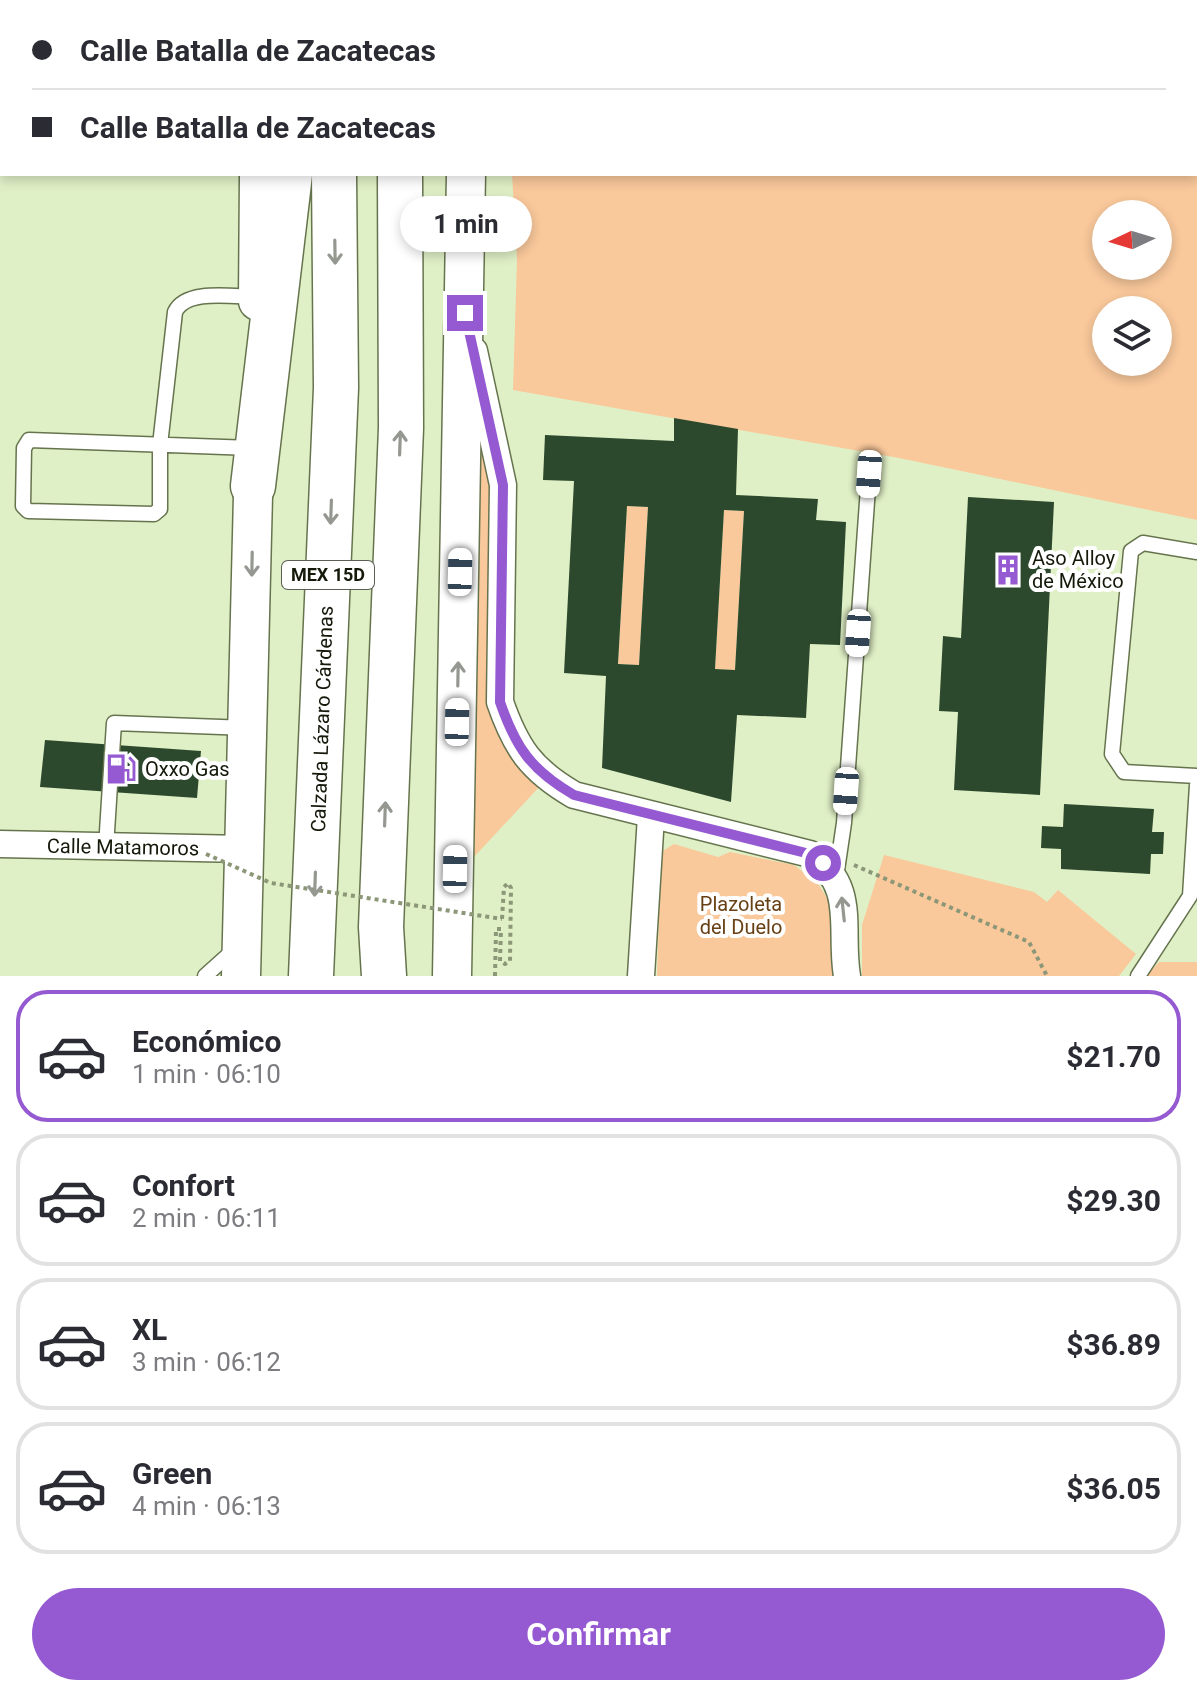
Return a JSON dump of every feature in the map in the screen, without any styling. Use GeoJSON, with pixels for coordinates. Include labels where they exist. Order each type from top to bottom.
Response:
{"type":"FeatureCollection","features":[{"type":"Feature","properties":{"kind":"highway"},"geometry":{"type":"LineString","coordinates":[[254,467],[290,176]]}},
{"type":"Feature","properties":{"kind":"highway","name":"Calzada Lázaro Cárdenas"},"geometry":{"type":"LineString","coordinates":[[311,976],[336,388],[334,176]]}},
{"type":"Feature","properties":{"kind":"highway","name":"MEX 15D"},"geometry":{"type":"LineString","coordinates":[[384,976],[381,927],[401,428],[400,176]]}},
{"type":"Feature","properties":{"kind":"main road"},"geometry":{"type":"LineString","coordinates":[[241,960],[259,176]]}},
{"type":"Feature","properties":{"kind":"main road"},"geometry":{"type":"LineString","coordinates":[[452,976],[466,176]]}},
{"type":"Feature","properties":{"kind":"street"},"geometry":{"type":"LineString","coordinates":[[465,313],[503,485],[500,702],[511,735],[545,778],[574,795],[810,854],[837,868],[845,908],[847,976]]}},
{"type":"Feature","properties":{"kind":"street"},"geometry":{"type":"LineString","coordinates":[[641,976],[651,816]]}},
{"type":"Feature","properties":{"kind":"street","name":"Calle Matamoros"},"geometry":{"type":"LineString","coordinates":[[0,844],[245,849]]}},
{"type":"Feature","properties":{"kind":"lane"},"geometry":{"type":"LineString","coordinates":[[254,467],[160,445],[29,440],[24,448],[23,506],[28,511],[154,514],[160,509],[160,445],[179,304],[189,298],[258,297]]}},
{"type":"Feature","properties":{"kind":"lane"},"geometry":{"type":"LineString","coordinates":[[837,868],[869,474]]}},
{"type":"Feature","properties":{"kind":"lane"},"geometry":{"type":"LineString","coordinates":[[1197,552],[1143,543],[1131,551],[1112,754],[1118,768],[1124,772],[1197,776]]}},
{"type":"Feature","properties":{"kind":"lane"},"geometry":{"type":"LineString","coordinates":[[106,847],[114,723],[248,728]]}},
{"type":"Feature","properties":{"kind":"lane"},"geometry":{"type":"LineString","coordinates":[[1138,976],[1190,896],[1197,785]]}},
{"type":"Feature","properties":{"kind":"lane"},"geometry":{"type":"LineString","coordinates":[[205,976],[241,960]]}},
{"type":"Feature","properties":{"kind":"path"},"geometry":{"type":"LineString","coordinates":[[206,854],[271,883],[502,919],[504,887],[508,883],[511,888],[510,961],[505,964],[500,961],[501,929],[496,929],[495,976]]}},
{"type":"Feature","properties":{"kind":"path"},"geometry":{"type":"LineString","coordinates":[[837,868],[1029,942],[1047,976]]}},
{"type":"Feature","properties":{"kind":"green space"},"geometry":{"type":"Polygon","coordinates":[[[512,176],[1197,176],[1197,520],[899,458],[513,390],[517,260],[512,176]]]}},
{"type":"Feature","properties":{"kind":"green space"},"geometry":{"type":"Polygon","coordinates":[[[463,390],[503,485],[500,702],[541,785],[460,872],[463,390]]]}},
{"type":"Feature","properties":{"kind":"green space"},"geometry":{"type":"Polygon","coordinates":[[[627,506],[648,507],[639,665],[618,664],[627,506]]]}},
{"type":"Feature","properties":{"kind":"green space"},"geometry":{"type":"Polygon","coordinates":[[[724,510],[744,511],[735,670],[715,669],[724,510]]]}},
{"type":"Feature","properties":{"kind":"green space","name":"Plazoleta del Duelo"},"geometry":{"type":"Polygon","coordinates":[[[674,844],[718,857],[730,852],[794,865],[817,882],[832,906],[836,976],[657,976],[661,852],[674,844]]]}},
{"type":"Feature","properties":{"kind":"green space"},"geometry":{"type":"Polygon","coordinates":[[[884,855],[1034,892],[1047,902],[1058,890],[1136,954],[1119,976],[862,976],[862,925],[884,855]]]}},
{"type":"Feature","properties":{"kind":"green space"},"geometry":{"type":"Polygon","coordinates":[[[1159,962],[1197,962],[1197,976],[1146,976],[1159,962]]]}},
{"type":"Feature","properties":{"kind":"building"},"geometry":{"type":"Polygon","coordinates":[[[674,418],[738,429],[736,495],[818,499],[816,520],[846,522],[840,645],[810,644],[806,718],[737,715],[731,802],[602,768],[606,676],[564,673],[574,481],[543,480],[545,435],[674,441],[674,418]],[[627,506],[618,664],[639,665],[648,507],[627,506]],[[724,510],[715,669],[735,670],[744,511],[724,510]]]}},
{"type":"Feature","properties":{"kind":"building"},"geometry":{"type":"Polygon","coordinates":[[[968,497],[1054,502],[1040,795],[954,790],[958,712],[939,711],[943,636],[961,638],[968,497]]]}},
{"type":"Feature","properties":{"kind":"building","name":"Oxxo Gas"},"geometry":{"type":"Polygon","coordinates":[[[45,740],[201,751],[197,798],[40,787],[45,740]]]}},
{"type":"Feature","properties":{"kind":"building"},"geometry":{"type":"Polygon","coordinates":[[[1064,804],[1154,809],[1152,832],[1164,832],[1163,854],[1151,854],[1150,874],[1061,869],[1061,849],[1041,848],[1042,826],[1063,827],[1064,804]]]}},
{"type":"Feature","properties":{"kind":"place","name":"Aso Alloy de México"},"geometry":{"type":"Point","coordinates":[1008,570]}},
{"type":"Feature","properties":{"kind":"place","name":"Oxxo Gas"},"geometry":{"type":"Point","coordinates":[121,769]}},
{"type":"Feature","properties":{"kind":"route"},"geometry":{"type":"LineString","coordinates":[[465,313],[500,460],[503,485],[500,702],[511,735],[545,778],[574,795],[810,854],[823,863]]}}]}
